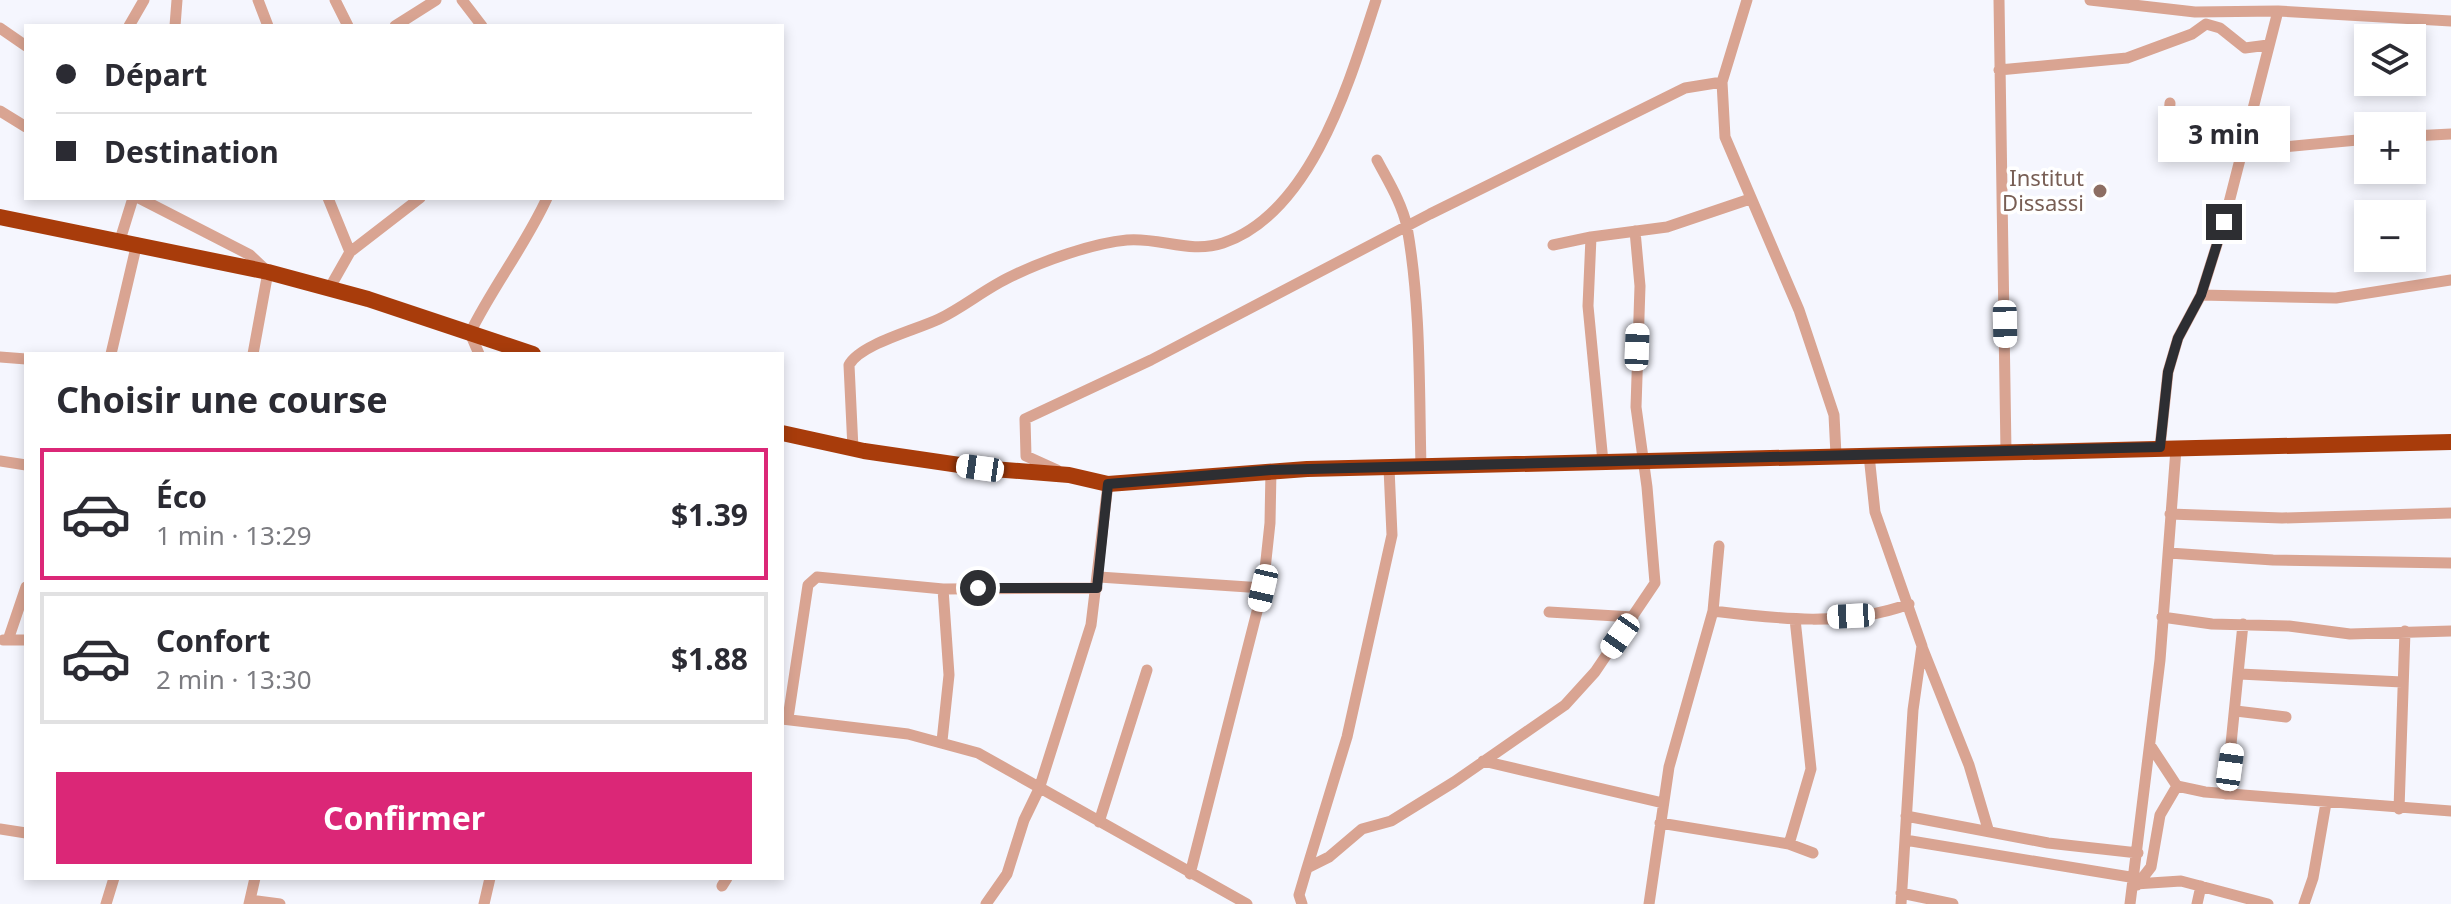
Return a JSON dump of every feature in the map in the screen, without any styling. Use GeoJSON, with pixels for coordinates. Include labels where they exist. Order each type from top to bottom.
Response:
{"type":"FeatureCollection","features":[{"type":"Feature","properties":{"kind":"highway"},"geometry":{"type":"LineString","coordinates":[[0,217],[268,272],[527,352]]}},
{"type":"Feature","properties":{"kind":"highway"},"geometry":{"type":"LineString","coordinates":[[784,433],[853,449],[980,468],[1069,475],[1108,484],[1271,470],[2451,442]]}},
{"type":"Feature","properties":{"kind":"street"},"geometry":{"type":"LineString","coordinates":[[130,24],[144,0]]}},
{"type":"Feature","properties":{"kind":"street"},"geometry":{"type":"LineString","coordinates":[[175,24],[177,0]]}},
{"type":"Feature","properties":{"kind":"street"},"geometry":{"type":"LineString","coordinates":[[258,0],[267,24]]}},
{"type":"Feature","properties":{"kind":"street"},"geometry":{"type":"LineString","coordinates":[[335,0],[347,24]]}},
{"type":"Feature","properties":{"kind":"street"},"geometry":{"type":"LineString","coordinates":[[398,24],[436,0]]}},
{"type":"Feature","properties":{"kind":"street"},"geometry":{"type":"LineString","coordinates":[[462,0],[480,24]]}},
{"type":"Feature","properties":{"kind":"street"},"geometry":{"type":"LineString","coordinates":[[853,449],[849,365],[864,352],[940,319],[1011,276],[1054,259],[1128,240],[1200,248],[1223,243],[1271,214],[1325,137],[1376,0]]}},
{"type":"Feature","properties":{"kind":"street"},"geometry":{"type":"LineString","coordinates":[[1747,0],[1722,82],[1725,137],[1799,310],[1834,415],[1836,455]]}},
{"type":"Feature","properties":{"kind":"street"},"geometry":{"type":"LineString","coordinates":[[1999,0],[2006,452]]}},
{"type":"Feature","properties":{"kind":"street"},"geometry":{"type":"LineString","coordinates":[[2090,0],[2195,12],[2220,9],[2278,11],[2451,21]]}},
{"type":"Feature","properties":{"kind":"street"},"geometry":{"type":"LineString","coordinates":[[2130,904],[2136,882],[2169,553],[2168,372],[2178,338],[2201,295],[2278,11]]}},
{"type":"Feature","properties":{"kind":"street"},"geometry":{"type":"LineString","coordinates":[[1999,70],[2127,58],[2192,34],[2206,24],[2220,28],[2245,48],[2268,45]]}},
{"type":"Feature","properties":{"kind":"street"},"geometry":{"type":"LineString","coordinates":[[0,28],[24,45]]}},
{"type":"Feature","properties":{"kind":"street"},"geometry":{"type":"LineString","coordinates":[[1069,475],[1026,456],[1025,419],[1151,360],[1407,225],[1685,88],[1722,82]]}},
{"type":"Feature","properties":{"kind":"street"},"geometry":{"type":"LineString","coordinates":[[2170,103],[2167,144],[2242,151],[2354,140]]}},
{"type":"Feature","properties":{"kind":"street"},"geometry":{"type":"LineString","coordinates":[[0,111],[24,126]]}},
{"type":"Feature","properties":{"kind":"street"},"geometry":{"type":"LineString","coordinates":[[2426,135],[2451,134]]}},
{"type":"Feature","properties":{"kind":"street"},"geometry":{"type":"LineString","coordinates":[[1377,160],[1394,191],[1407,225],[1418,341],[1421,467]]}},
{"type":"Feature","properties":{"kind":"street"},"geometry":{"type":"LineString","coordinates":[[1553,245],[1667,227],[1750,199]]}},
{"type":"Feature","properties":{"kind":"street"},"geometry":{"type":"LineString","coordinates":[[111,352],[133,200]]}},
{"type":"Feature","properties":{"kind":"street"},"geometry":{"type":"LineString","coordinates":[[143,200],[250,255],[268,272],[253,352]]}},
{"type":"Feature","properties":{"kind":"street"},"geometry":{"type":"LineString","coordinates":[[329,200],[350,252]]}},
{"type":"Feature","properties":{"kind":"street"},"geometry":{"type":"LineString","coordinates":[[329,289],[350,252],[417,200]]}},
{"type":"Feature","properties":{"kind":"street"},"geometry":{"type":"LineString","coordinates":[[478,352],[470,333],[488,296],[520,253],[546,200]]}},
{"type":"Feature","properties":{"kind":"street"},"geometry":{"type":"LineString","coordinates":[[1307,868],[1329,857],[1362,829],[1391,821],[1565,705],[1595,672],[1655,583],[1636,407],[1640,286],[1635,231]]}},
{"type":"Feature","properties":{"kind":"street"},"geometry":{"type":"LineString","coordinates":[[1591,237],[1588,306],[1603,462]]}},
{"type":"Feature","properties":{"kind":"street"},"geometry":{"type":"LineString","coordinates":[[2201,295],[2336,298],[2451,280]]}},
{"type":"Feature","properties":{"kind":"street"},"geometry":{"type":"LineString","coordinates":[[0,357],[24,359]]}},
{"type":"Feature","properties":{"kind":"street"},"geometry":{"type":"LineString","coordinates":[[1869,455],[1875,512],[1922,646],[1969,765],[1988,829]]}},
{"type":"Feature","properties":{"kind":"street"},"geometry":{"type":"LineString","coordinates":[[0,461],[24,465]]}},
{"type":"Feature","properties":{"kind":"street"},"geometry":{"type":"LineString","coordinates":[[1302,904],[1299,895],[1347,737],[1392,535],[1389,468]]}},
{"type":"Feature","properties":{"kind":"street"},"geometry":{"type":"LineString","coordinates":[[1190,874],[1231,726],[1263,588],[1270,523],[1271,470]]}},
{"type":"Feature","properties":{"kind":"street"},"geometry":{"type":"LineString","coordinates":[[986,904],[1007,874],[1024,820],[1039,789],[1091,625],[1108,484]]}},
{"type":"Feature","properties":{"kind":"street"},"geometry":{"type":"LineString","coordinates":[[2170,514],[2282,518],[2451,513]]}},
{"type":"Feature","properties":{"kind":"street"},"geometry":{"type":"LineString","coordinates":[[1649,904],[1669,767],[1713,611],[1719,546]]}},
{"type":"Feature","properties":{"kind":"street"},"geometry":{"type":"LineString","coordinates":[[2169,553],[2273,560],[2451,563]]}},
{"type":"Feature","properties":{"kind":"street"},"geometry":{"type":"LineString","coordinates":[[1247,904],[978,753],[942,741],[785,718],[812,580],[817,577],[943,589],[1098,583],[1263,588]]}},
{"type":"Feature","properties":{"kind":"street"},"geometry":{"type":"LineString","coordinates":[[942,741],[949,675],[943,589]]}},
{"type":"Feature","properties":{"kind":"street"},"geometry":{"type":"LineString","coordinates":[[4,640],[24,592]]}},
{"type":"Feature","properties":{"kind":"street"},"geometry":{"type":"LineString","coordinates":[[1713,611],[1795,619],[1879,615],[1909,604]]}},
{"type":"Feature","properties":{"kind":"street"},"geometry":{"type":"LineString","coordinates":[[1549,612],[1633,617]]}},
{"type":"Feature","properties":{"kind":"street"},"geometry":{"type":"LineString","coordinates":[[2162,617],[2212,624],[2350,634],[2451,631]]}},
{"type":"Feature","properties":{"kind":"street"},"geometry":{"type":"LineString","coordinates":[[1789,844],[1811,769],[1795,619]]}},
{"type":"Feature","properties":{"kind":"street"},"geometry":{"type":"LineString","coordinates":[[2226,794],[2243,624]]}},
{"type":"Feature","properties":{"kind":"street"},"geometry":{"type":"LineString","coordinates":[[2399,809],[2405,631]]}},
{"type":"Feature","properties":{"kind":"street"},"geometry":{"type":"LineString","coordinates":[[1922,646],[1913,710],[1901,898],[1953,904]]}},
{"type":"Feature","properties":{"kind":"street"},"geometry":{"type":"LineString","coordinates":[[1099,822],[1147,670]]}},
{"type":"Feature","properties":{"kind":"street"},"geometry":{"type":"LineString","coordinates":[[2240,674],[2402,682]]}},
{"type":"Feature","properties":{"kind":"street"},"geometry":{"type":"LineString","coordinates":[[2236,711],[2286,717]]}},
{"type":"Feature","properties":{"kind":"street"},"geometry":{"type":"LineString","coordinates":[[2150,745],[2177,786],[2226,794],[2451,811]]}},
{"type":"Feature","properties":{"kind":"street"},"geometry":{"type":"LineString","coordinates":[[1483,761],[1663,803]]}},
{"type":"Feature","properties":{"kind":"street"},"geometry":{"type":"LineString","coordinates":[[2136,882],[2151,867],[2160,815],[2177,786]]}},
{"type":"Feature","properties":{"kind":"street"},"geometry":{"type":"LineString","coordinates":[[2304,904],[2313,878],[2326,803]]}},
{"type":"Feature","properties":{"kind":"street"},"geometry":{"type":"LineString","coordinates":[[1906,816],[1969,829],[1988,829],[2048,843],[2138,853]]}},
{"type":"Feature","properties":{"kind":"street"},"geometry":{"type":"LineString","coordinates":[[1660,823],[1789,844],[1813,853]]}},
{"type":"Feature","properties":{"kind":"street"},"geometry":{"type":"LineString","coordinates":[[0,829],[24,833]]}},
{"type":"Feature","properties":{"kind":"street"},"geometry":{"type":"LineString","coordinates":[[1905,840],[2136,882],[2181,881],[2268,904]]}},
{"type":"Feature","properties":{"kind":"street"},"geometry":{"type":"LineString","coordinates":[[106,904],[113,880]]}},
{"type":"Feature","properties":{"kind":"street"},"geometry":{"type":"LineString","coordinates":[[255,880],[250,902],[280,904]]}},
{"type":"Feature","properties":{"kind":"street"},"geometry":{"type":"LineString","coordinates":[[484,904],[490,880]]}},
{"type":"Feature","properties":{"kind":"street"},"geometry":{"type":"LineString","coordinates":[[2197,904],[2201,886]]}},
{"type":"Feature","properties":{"kind":"place","name":"Institut Dissassi"},"geometry":{"type":"Point","coordinates":[2100,191]}},
{"type":"Feature","properties":{"kind":"route"},"geometry":{"type":"LineString","coordinates":[[978,588],[1097,588],[1108,484],[1271,470],[2160,447],[2161,412],[2168,372],[2178,338],[2201,295],[2224,222]]}}]}
